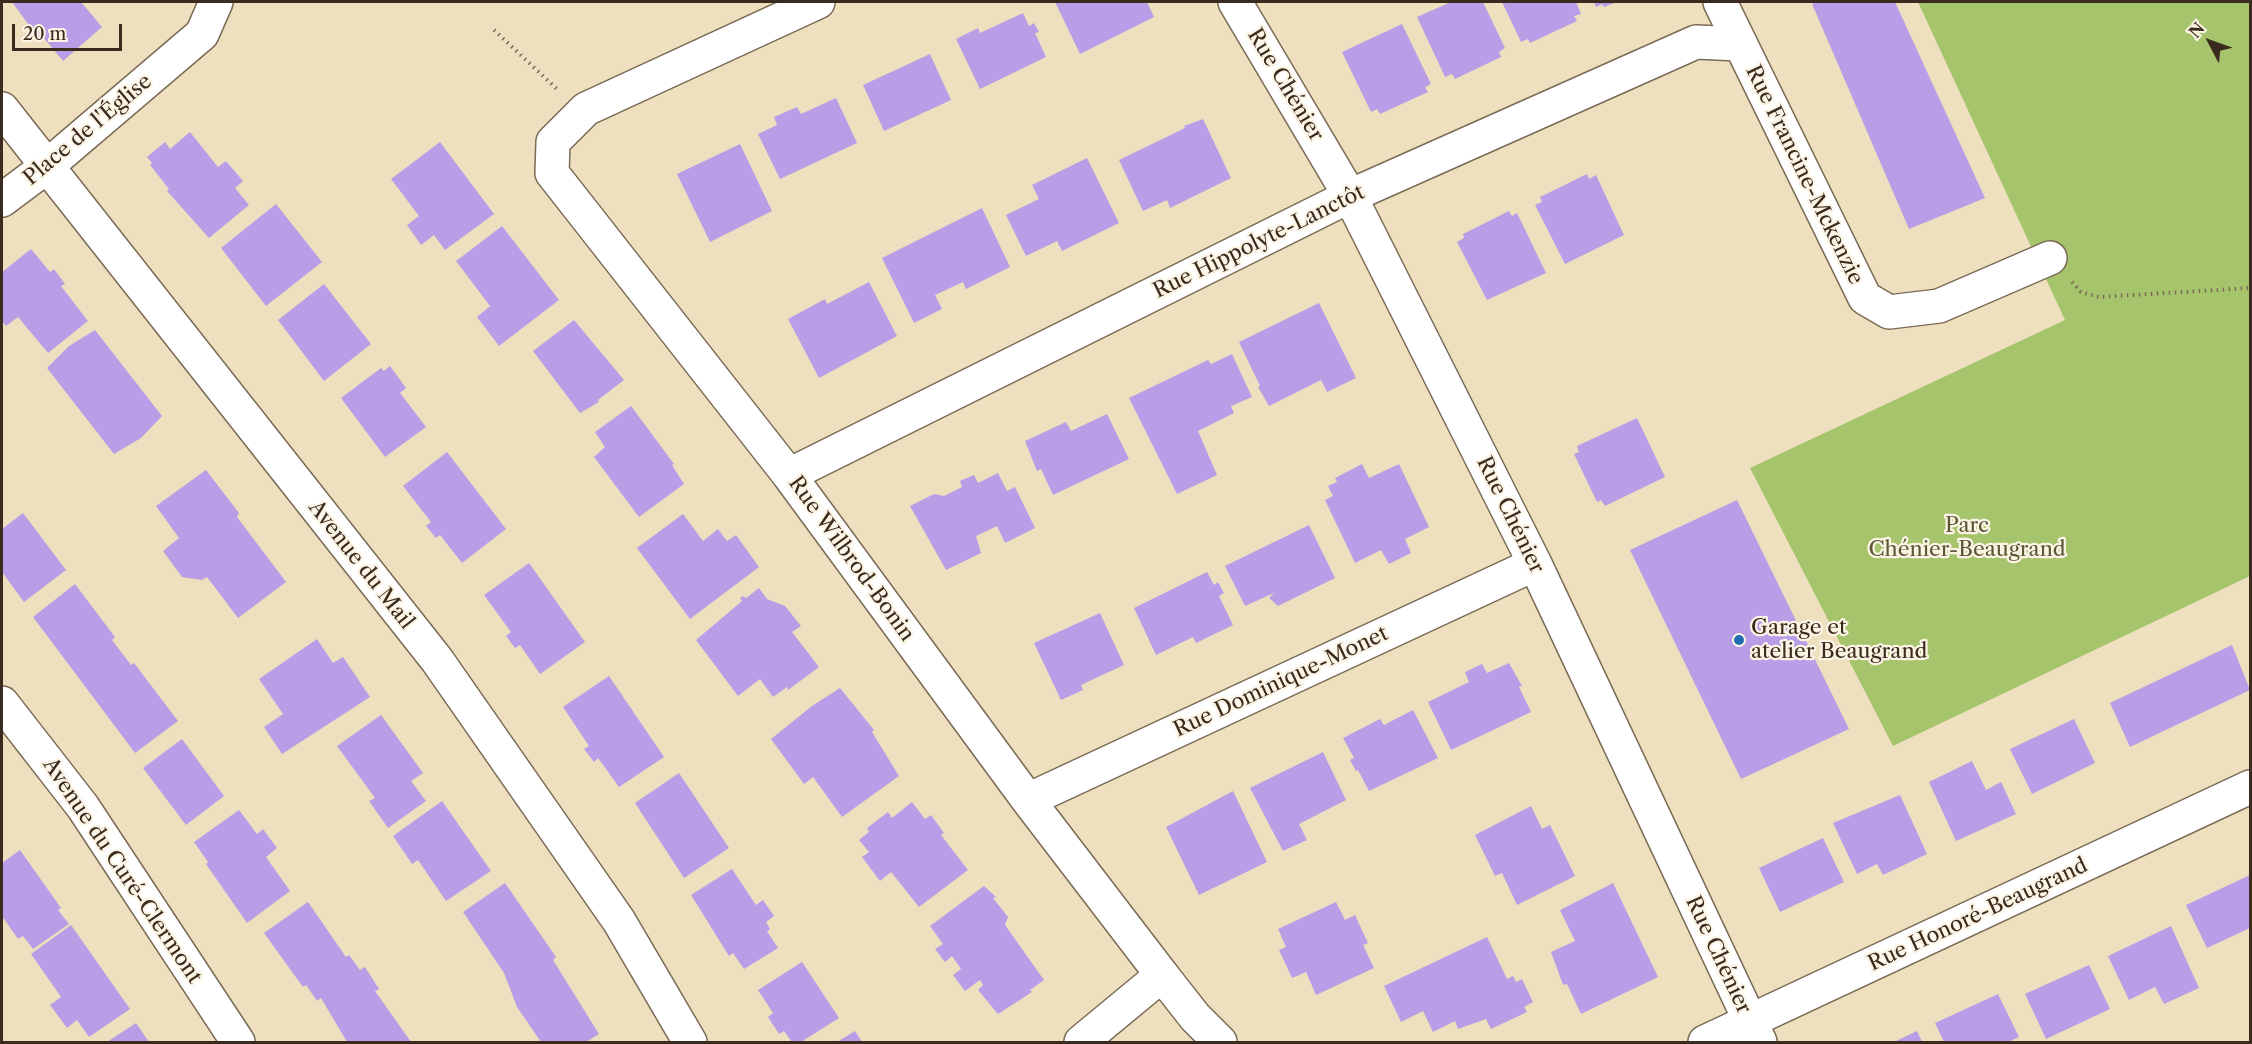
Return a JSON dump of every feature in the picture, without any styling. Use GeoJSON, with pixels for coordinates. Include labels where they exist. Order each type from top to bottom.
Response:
{"type":"FeatureCollection","features":[{"type":"Feature","properties":{"kind":"street","name":"Place de l'Église"},"geometry":{"type":"LineString","coordinates":[[2,200],[46,167],[202,34],[216,2]]}},
{"type":"Feature","properties":{"kind":"street"},"geometry":{"type":"LineString","coordinates":[[586,109],[818,2]]}},
{"type":"Feature","properties":{"kind":"street","name":"Rue Chénier"},"geometry":{"type":"LineString","coordinates":[[1235,2],[1350,196],[1535,564],[1754,1032]]}},
{"type":"Feature","properties":{"kind":"street","name":"Rue Francine-Mckenzie"},"geometry":{"type":"LineString","coordinates":[[1719,2],[1865,298],[1889,312],[1940,306],[2050,258]]}},
{"type":"Feature","properties":{"kind":"street","name":"Rue Hippolyte-Lanctôt"},"geometry":{"type":"LineString","coordinates":[[789,475],[1350,196],[1696,42],[1739,44]]}},
{"type":"Feature","properties":{"kind":"street","name":"Avenue du Mail"},"geometry":{"type":"LineString","coordinates":[[2,109],[437,660],[619,921],[690,1042]]}},
{"type":"Feature","properties":{"kind":"street","name":"Rue Wilbrod-Bonin"},"geometry":{"type":"LineString","coordinates":[[586,109],[553,142],[552,173],[789,475],[1028,800],[1162,975]]}},
{"type":"Feature","properties":{"kind":"street","name":"Rue Dominique-Monet"},"geometry":{"type":"LineString","coordinates":[[1028,800],[1535,564]]}},
{"type":"Feature","properties":{"kind":"street","name":"Avenue du Curé-Clermont"},"geometry":{"type":"LineString","coordinates":[[2,703],[83,807],[238,1042]]}},
{"type":"Feature","properties":{"kind":"street","name":"Rue Honoré-Beaugrand"},"geometry":{"type":"LineString","coordinates":[[1705,1042],[1754,1032],[2250,787]]}},
{"type":"Feature","properties":{"kind":"street"},"geometry":{"type":"LineString","coordinates":[[1081,1042],[1162,975],[1195,1017],[1220,1042]]}},
{"type":"Feature","properties":{"kind":"path"},"geometry":{"type":"LineString","coordinates":[[494,30],[559,91],[586,109]]}},
{"type":"Feature","properties":{"kind":"path"},"geometry":{"type":"LineString","coordinates":[[2050,258],[2081,292],[2099,297],[2250,288]]}},
{"type":"Feature","properties":{"kind":"green space","name":"Parc Chénier-Beaugrand"},"geometry":{"type":"Polygon","coordinates":[[[1918,2],[2250,2],[2250,576],[1893,746],[1750,468],[2065,320],[1918,2]]]}},
{"type":"Feature","properties":{"kind":"building"},"geometry":{"type":"Polygon","coordinates":[[[12,2],[81,2],[102,27],[63,61],[43,37],[39,39],[12,2]]]}},
{"type":"Feature","properties":{"kind":"building"},"geometry":{"type":"Polygon","coordinates":[[[1055,2],[1147,2],[1154,17],[1080,54],[1055,2]]]}},
{"type":"Feature","properties":{"kind":"building"},"geometry":{"type":"Polygon","coordinates":[[[1451,2],[1483,2],[1505,48],[1499,52],[1501,57],[1455,79],[1452,74],[1445,77],[1417,17],[1451,2]]]}},
{"type":"Feature","properties":{"kind":"building"},"geometry":{"type":"Polygon","coordinates":[[[1502,2],[1576,2],[1581,14],[1574,16],[1577,21],[1530,43],[1528,39],[1521,42],[1502,2]]]}},
{"type":"Feature","properties":{"kind":"building"},"geometry":{"type":"Polygon","coordinates":[[[1594,2],[1617,2],[1604,7],[1602,4],[1596,7],[1594,2]]]}},
{"type":"Feature","properties":{"kind":"building"},"geometry":{"type":"Polygon","coordinates":[[[1818,2],[1895,2],[1985,198],[1909,229],[1812,4],[1818,2]]]}},
{"type":"Feature","properties":{"kind":"building"},"geometry":{"type":"Polygon","coordinates":[[[1023,13],[1029,26],[1034,23],[1039,32],[1035,33],[1046,57],[980,89],[956,39],[978,28],[980,33],[1023,13]]]}},
{"type":"Feature","properties":{"kind":"building"},"geometry":{"type":"Polygon","coordinates":[[[1402,24],[1431,84],[1425,87],[1428,92],[1380,114],[1377,109],[1371,112],[1342,52],[1402,24]]]}},
{"type":"Feature","properties":{"kind":"building"},"geometry":{"type":"Polygon","coordinates":[[[930,54],[951,100],[884,131],[863,85],[930,54]]]}},
{"type":"Feature","properties":{"kind":"building"},"geometry":{"type":"Polygon","coordinates":[[[836,98],[857,143],[780,179],[758,134],[777,125],[774,117],[797,107],[801,114],[836,98]]]}},
{"type":"Feature","properties":{"kind":"building"},"geometry":{"type":"Polygon","coordinates":[[[1203,119],[1231,178],[1170,208],[1167,200],[1143,211],[1119,160],[1185,128],[1184,126],[1203,119]]]}},
{"type":"Feature","properties":{"kind":"building"},"geometry":{"type":"Polygon","coordinates":[[[190,132],[218,167],[226,161],[243,181],[235,188],[249,205],[209,238],[167,191],[169,189],[150,165],[152,163],[147,157],[165,142],[170,149],[190,132]]]}},
{"type":"Feature","properties":{"kind":"building"},"geometry":{"type":"Polygon","coordinates":[[[440,142],[494,214],[445,250],[434,235],[421,245],[407,225],[419,216],[391,179],[440,142]]]}},
{"type":"Feature","properties":{"kind":"building"},"geometry":{"type":"Polygon","coordinates":[[[740,144],[772,211],[710,242],[677,174],[740,144]]]}},
{"type":"Feature","properties":{"kind":"building"},"geometry":{"type":"Polygon","coordinates":[[[1087,158],[1119,223],[1062,251],[1057,241],[1026,256],[1006,215],[1039,199],[1032,185],[1087,158]]]}},
{"type":"Feature","properties":{"kind":"building"},"geometry":{"type":"Polygon","coordinates":[[[1587,174],[1589,179],[1596,175],[1624,235],[1565,264],[1535,205],[1542,202],[1540,197],[1587,174]]]}},
{"type":"Feature","properties":{"kind":"building"},"geometry":{"type":"Polygon","coordinates":[[[276,204],[322,262],[266,306],[221,248],[276,204]]]}},
{"type":"Feature","properties":{"kind":"building"},"geometry":{"type":"Polygon","coordinates":[[[982,208],[1010,267],[966,289],[963,282],[935,295],[942,309],[914,323],[882,258],[982,208]]]}},
{"type":"Feature","properties":{"kind":"building"},"geometry":{"type":"Polygon","coordinates":[[[1509,211],[1512,216],[1517,213],[1546,273],[1487,300],[1457,242],[1464,238],[1463,234],[1509,211]]]}},
{"type":"Feature","properties":{"kind":"building"},"geometry":{"type":"Polygon","coordinates":[[[502,226],[559,300],[499,346],[477,317],[490,306],[456,261],[502,226]]]}},
{"type":"Feature","properties":{"kind":"building"},"geometry":{"type":"Polygon","coordinates":[[[31,249],[50,272],[54,269],[65,284],[61,286],[88,321],[48,353],[18,317],[6,326],[2,321],[2,272],[31,249]]]}},
{"type":"Feature","properties":{"kind":"building"},"geometry":{"type":"Polygon","coordinates":[[[869,282],[897,336],[819,378],[788,319],[825,299],[827,304],[869,282]]]}},
{"type":"Feature","properties":{"kind":"building"},"geometry":{"type":"Polygon","coordinates":[[[324,284],[371,344],[324,381],[278,320],[324,284]]]}},
{"type":"Feature","properties":{"kind":"building"},"geometry":{"type":"Polygon","coordinates":[[[1319,303],[1356,378],[1327,392],[1321,380],[1269,406],[1258,387],[1260,386],[1239,342],[1319,303]]]}},
{"type":"Feature","properties":{"kind":"building"},"geometry":{"type":"Polygon","coordinates":[[[574,320],[624,380],[598,400],[599,402],[580,413],[533,351],[574,320]]]}},
{"type":"Feature","properties":{"kind":"building"},"geometry":{"type":"Polygon","coordinates":[[[95,330],[162,416],[141,438],[114,454],[47,368],[69,346],[95,330]]]}},
{"type":"Feature","properties":{"kind":"building"},"geometry":{"type":"Polygon","coordinates":[[[1232,354],[1252,397],[1231,406],[1234,413],[1198,431],[1217,475],[1177,494],[1129,398],[1208,360],[1211,364],[1232,354]]]}},
{"type":"Feature","properties":{"kind":"building"},"geometry":{"type":"Polygon","coordinates":[[[390,366],[406,388],[400,393],[426,427],[385,457],[341,398],[381,368],[384,371],[390,366]]]}},
{"type":"Feature","properties":{"kind":"building"},"geometry":{"type":"Polygon","coordinates":[[[631,406],[674,464],[672,465],[684,484],[639,517],[594,457],[605,447],[595,432],[631,406]]]}},
{"type":"Feature","properties":{"kind":"building"},"geometry":{"type":"Polygon","coordinates":[[[1107,414],[1129,459],[1053,495],[1041,469],[1037,471],[1025,441],[1066,422],[1071,431],[1107,414]]]}},
{"type":"Feature","properties":{"kind":"building"},"geometry":{"type":"Polygon","coordinates":[[[1637,418],[1665,477],[1605,506],[1601,500],[1597,502],[1574,454],[1579,452],[1577,446],[1637,418]]]}},
{"type":"Feature","properties":{"kind":"building"},"geometry":{"type":"Polygon","coordinates":[[[447,452],[506,529],[462,563],[440,535],[436,538],[426,526],[431,522],[403,486],[447,452]]]}},
{"type":"Feature","properties":{"kind":"building"},"geometry":{"type":"Polygon","coordinates":[[[1362,464],[1369,478],[1399,464],[1429,527],[1405,539],[1411,553],[1389,564],[1381,550],[1355,563],[1325,500],[1333,496],[1328,486],[1337,482],[1335,478],[1362,464]]]}},
{"type":"Feature","properties":{"kind":"building"},"geometry":{"type":"Polygon","coordinates":[[[206,470],[239,513],[237,517],[286,582],[238,618],[207,577],[202,580],[182,577],[163,551],[179,538],[156,506],[206,470]]]}},
{"type":"Feature","properties":{"kind":"building"},"geometry":{"type":"Polygon","coordinates":[[[998,473],[1007,491],[1015,487],[1035,528],[1005,543],[997,526],[976,536],[981,553],[946,570],[910,506],[934,494],[944,496],[962,487],[960,481],[974,475],[978,483],[998,473]]]}},
{"type":"Feature","properties":{"kind":"building","name":"Garage et atelier Beaugrand"},"geometry":{"type":"Polygon","coordinates":[[[1737,500],[1849,729],[1741,779],[1630,550],[1737,500]]]}},
{"type":"Feature","properties":{"kind":"building"},"geometry":{"type":"Polygon","coordinates":[[[23,513],[66,570],[24,602],[2,572],[2,529],[23,513]]]}},
{"type":"Feature","properties":{"kind":"building"},"geometry":{"type":"Polygon","coordinates":[[[683,514],[703,541],[718,529],[727,541],[736,535],[759,567],[690,619],[637,548],[683,514]]]}},
{"type":"Feature","properties":{"kind":"building"},"geometry":{"type":"Polygon","coordinates":[[[1309,525],[1335,578],[1278,606],[1269,598],[1274,593],[1245,606],[1225,566],[1309,525]]]}},
{"type":"Feature","properties":{"kind":"building"},"geometry":{"type":"Polygon","coordinates":[[[529,563],[585,642],[540,674],[520,645],[515,648],[506,636],[511,632],[484,595],[529,563]]]}},
{"type":"Feature","properties":{"kind":"building"},"geometry":{"type":"Polygon","coordinates":[[[1207,572],[1214,585],[1218,582],[1224,593],[1219,596],[1233,625],[1196,643],[1193,637],[1156,655],[1134,608],[1207,572]]]}},
{"type":"Feature","properties":{"kind":"building"},"geometry":{"type":"Polygon","coordinates":[[[75,584],[115,637],[112,640],[131,665],[134,663],[178,721],[135,753],[33,617],[75,584]]]}},
{"type":"Feature","properties":{"kind":"building"},"geometry":{"type":"Polygon","coordinates":[[[759,588],[767,599],[785,606],[801,626],[792,632],[819,667],[788,690],[787,687],[773,697],[760,679],[738,696],[696,640],[742,601],[740,598],[743,596],[746,598],[759,588]]]}},
{"type":"Feature","properties":{"kind":"building"},"geometry":{"type":"Polygon","coordinates":[[[1100,613],[1124,665],[1081,685],[1083,690],[1061,700],[1034,643],[1100,613]]]}},
{"type":"Feature","properties":{"kind":"building"},"geometry":{"type":"Polygon","coordinates":[[[317,639],[333,663],[343,657],[370,697],[282,754],[264,727],[283,714],[259,679],[317,639]]]}},
{"type":"Feature","properties":{"kind":"building"},"geometry":{"type":"Polygon","coordinates":[[[2232,645],[2250,690],[2130,747],[2110,703],[2232,645]]]}},
{"type":"Feature","properties":{"kind":"building"},"geometry":{"type":"Polygon","coordinates":[[[1509,663],[1522,686],[1519,687],[1531,712],[1451,750],[1428,702],[1469,682],[1465,672],[1482,664],[1487,673],[1509,663]]]}},
{"type":"Feature","properties":{"kind":"building"},"geometry":{"type":"Polygon","coordinates":[[[609,676],[664,757],[619,787],[598,758],[594,762],[584,749],[589,746],[563,707],[609,676]]]}},
{"type":"Feature","properties":{"kind":"building"},"geometry":{"type":"Polygon","coordinates":[[[840,688],[874,730],[872,732],[899,776],[842,817],[813,777],[804,784],[771,739],[812,706],[840,688]]]}},
{"type":"Feature","properties":{"kind":"building"},"geometry":{"type":"Polygon","coordinates":[[[1413,710],[1438,758],[1369,791],[1350,760],[1354,758],[1343,738],[1380,719],[1384,725],[1413,710]]]}},
{"type":"Feature","properties":{"kind":"building"},"geometry":{"type":"Polygon","coordinates":[[[381,715],[423,773],[411,781],[426,801],[388,828],[369,801],[375,798],[337,746],[381,715]]]}},
{"type":"Feature","properties":{"kind":"building"},"geometry":{"type":"Polygon","coordinates":[[[2074,719],[2095,763],[2032,794],[2010,749],[2074,719]]]}},
{"type":"Feature","properties":{"kind":"building"},"geometry":{"type":"Polygon","coordinates":[[[182,739],[224,796],[186,825],[143,768],[182,739]]]}},
{"type":"Feature","properties":{"kind":"building"},"geometry":{"type":"Polygon","coordinates":[[[1323,752],[1346,800],[1299,824],[1307,840],[1283,851],[1250,788],[1323,752]]]}},
{"type":"Feature","properties":{"kind":"building"},"geometry":{"type":"Polygon","coordinates":[[[1972,761],[1986,790],[2001,782],[2016,814],[1956,841],[1929,782],[1972,761]]]}},
{"type":"Feature","properties":{"kind":"building"},"geometry":{"type":"Polygon","coordinates":[[[679,773],[729,848],[684,878],[635,803],[679,773]]]}},
{"type":"Feature","properties":{"kind":"building"},"geometry":{"type":"Polygon","coordinates":[[[1233,791],[1267,862],[1199,895],[1166,827],[1233,791]]]}},
{"type":"Feature","properties":{"kind":"building"},"geometry":{"type":"Polygon","coordinates":[[[1900,795],[1927,854],[1883,875],[1877,864],[1857,874],[1833,823],[1900,795]]]}},
{"type":"Feature","properties":{"kind":"building"},"geometry":{"type":"Polygon","coordinates":[[[442,801],[491,871],[446,901],[418,860],[412,864],[393,836],[442,801]]]}},
{"type":"Feature","properties":{"kind":"building"},"geometry":{"type":"Polygon","coordinates":[[[912,802],[925,819],[931,815],[944,833],[941,835],[968,870],[919,907],[891,872],[880,881],[862,857],[869,852],[859,840],[869,832],[867,828],[888,812],[892,818],[912,802]]]}},
{"type":"Feature","properties":{"kind":"building"},"geometry":{"type":"Polygon","coordinates":[[[1531,806],[1542,829],[1550,825],[1575,876],[1517,905],[1502,873],[1495,876],[1475,835],[1531,806]]]}},
{"type":"Feature","properties":{"kind":"building"},"geometry":{"type":"Polygon","coordinates":[[[239,810],[257,834],[263,829],[277,848],[266,857],[290,891],[247,923],[206,864],[208,862],[194,842],[239,810]]]}},
{"type":"Feature","properties":{"kind":"building"},"geometry":{"type":"Polygon","coordinates":[[[1823,838],[1844,882],[1780,912],[1759,868],[1823,838]]]}},
{"type":"Feature","properties":{"kind":"building"},"geometry":{"type":"Polygon","coordinates":[[[20,850],[61,908],[58,910],[69,924],[33,949],[23,936],[18,939],[2,916],[2,863],[20,850]]]}},
{"type":"Feature","properties":{"kind":"building"},"geometry":{"type":"Polygon","coordinates":[[[732,869],[756,905],[763,900],[774,916],[766,922],[770,929],[767,931],[778,948],[744,969],[733,953],[729,956],[691,895],[732,869]]]}},
{"type":"Feature","properties":{"kind":"building"},"geometry":{"type":"Polygon","coordinates":[[[2250,875],[2250,928],[2207,948],[2186,905],[2250,875]]]}},
{"type":"Feature","properties":{"kind":"building"},"geometry":{"type":"Polygon","coordinates":[[[505,883],[556,957],[553,960],[599,1034],[586,1042],[541,1042],[517,1007],[504,973],[463,912],[505,883]]]}},
{"type":"Feature","properties":{"kind":"building"},"geometry":{"type":"Polygon","coordinates":[[[1613,883],[1658,977],[1581,1014],[1567,984],[1563,985],[1551,952],[1575,941],[1560,910],[1613,883]]]}},
{"type":"Feature","properties":{"kind":"building"},"geometry":{"type":"Polygon","coordinates":[[[984,886],[996,897],[993,898],[1008,917],[1005,925],[1044,980],[1030,990],[1032,992],[998,1014],[978,990],[983,985],[980,980],[965,991],[953,975],[961,969],[952,956],[945,962],[935,949],[943,944],[930,926],[984,886]]]}},
{"type":"Feature","properties":{"kind":"building"},"geometry":{"type":"Polygon","coordinates":[[[308,902],[346,957],[349,955],[360,970],[365,967],[379,989],[375,991],[411,1042],[347,1042],[321,998],[317,1001],[306,985],[303,987],[264,933],[308,902]]]}},
{"type":"Feature","properties":{"kind":"building"},"geometry":{"type":"Polygon","coordinates":[[[1336,902],[1345,920],[1355,915],[1368,943],[1363,945],[1374,968],[1316,995],[1306,972],[1292,978],[1279,950],[1286,947],[1278,929],[1336,902]]]}},
{"type":"Feature","properties":{"kind":"building"},"geometry":{"type":"Polygon","coordinates":[[[71,925],[130,1009],[89,1037],[77,1020],[67,1028],[50,1005],[61,997],[31,954],[71,925]]]}},
{"type":"Feature","properties":{"kind":"building"},"geometry":{"type":"Polygon","coordinates":[[[2171,926],[2199,988],[2164,1004],[2155,987],[2129,1000],[2108,956],[2171,926]]]}},
{"type":"Feature","properties":{"kind":"building"},"geometry":{"type":"Polygon","coordinates":[[[1487,937],[1507,979],[1513,976],[1516,982],[1522,979],[1533,1002],[1524,1007],[1527,1012],[1491,1029],[1486,1019],[1458,1029],[1455,1021],[1433,1032],[1423,1011],[1401,1022],[1384,986],[1487,937]]]}},
{"type":"Feature","properties":{"kind":"building"},"geometry":{"type":"Polygon","coordinates":[[[802,962],[839,1018],[801,1042],[792,1042],[784,1031],[779,1034],[768,1017],[773,1013],[758,990],[802,962]]]}},
{"type":"Feature","properties":{"kind":"building"},"geometry":{"type":"Polygon","coordinates":[[[2089,965],[2110,1009],[2046,1039],[2025,994],[2089,965]]]}},
{"type":"Feature","properties":{"kind":"building"},"geometry":{"type":"Polygon","coordinates":[[[1998,994],[2019,1037],[2008,1042],[1944,1042],[1935,1023],[1998,994]]]}},
{"type":"Feature","properties":{"kind":"building"},"geometry":{"type":"Polygon","coordinates":[[[136,1023],[149,1042],[107,1042],[136,1023]]]}},
{"type":"Feature","properties":{"kind":"building"},"geometry":{"type":"Polygon","coordinates":[[[855,1031],[862,1042],[837,1042],[855,1031]]]}},
{"type":"Feature","properties":{"kind":"building"},"geometry":{"type":"Polygon","coordinates":[[[1917,1031],[1922,1042],[1894,1042],[1917,1031]]]}},
{"type":"Feature","properties":{"kind":"place","name":"Garage et atelier Beaugrand"},"geometry":{"type":"Point","coordinates":[1739,640]}}]}
